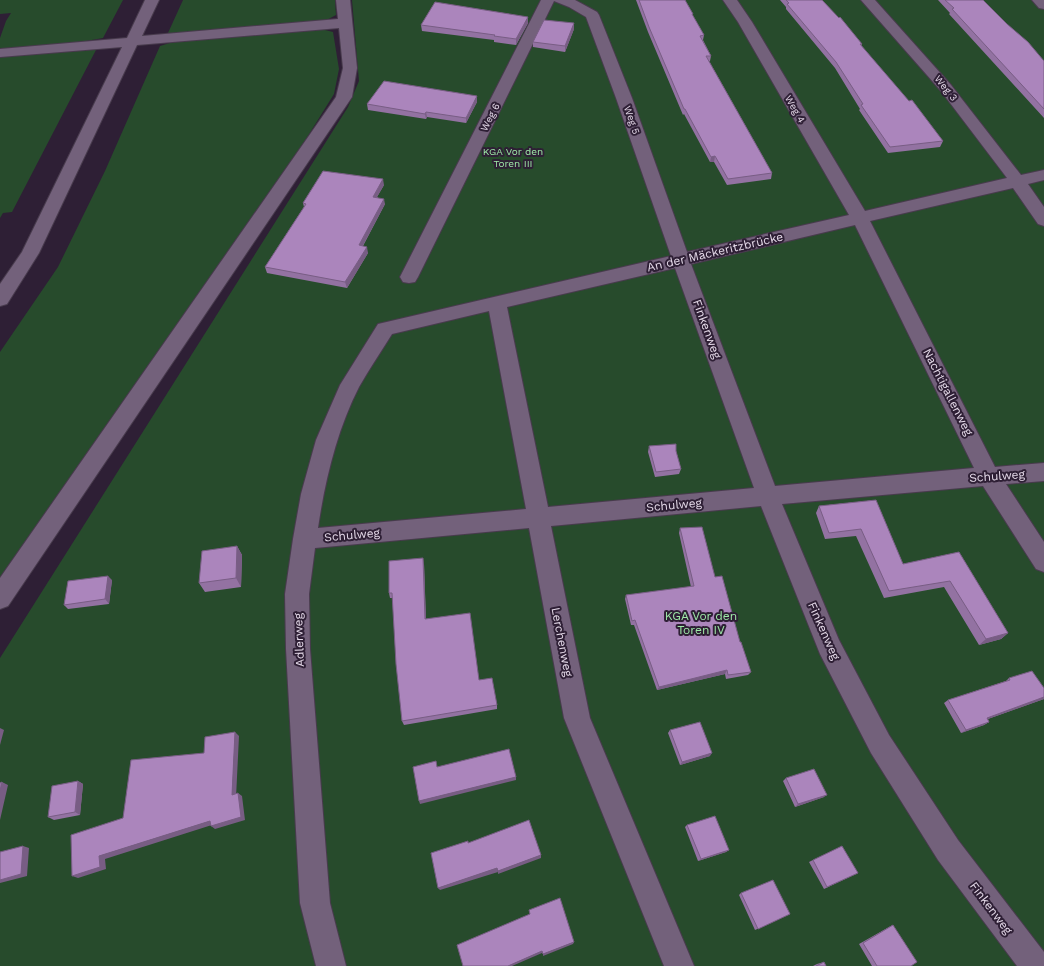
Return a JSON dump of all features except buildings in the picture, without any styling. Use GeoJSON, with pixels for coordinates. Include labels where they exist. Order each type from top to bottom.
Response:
{"type":"FeatureCollection","features":[{"type":"Feature","properties":{"kind":"lane"},"geometry":{"type":"LineString","coordinates":[[0,299],[30,253],[152,0]]}},
{"type":"Feature","properties":{"kind":"lane"},"geometry":{"type":"LineString","coordinates":[[0,598],[344,97],[350,68],[343,0]]}},
{"type":"Feature","properties":{"kind":"lane","name":"Weg 6"},"geometry":{"type":"LineString","coordinates":[[409,277],[548,0]]}},
{"type":"Feature","properties":{"kind":"lane","name":"Weg 5"},"geometry":{"type":"LineString","coordinates":[[560,0],[574,4],[592,15],[624,98],[681,260]]}},
{"type":"Feature","properties":{"kind":"lane","name":"Weg 4"},"geometry":{"type":"LineString","coordinates":[[730,0],[745,22],[860,218]]}},
{"type":"Feature","properties":{"kind":"lane","name":"Weg 3"},"geometry":{"type":"LineString","coordinates":[[868,0],[946,88],[1018,182],[1044,220]]}},
{"type":"Feature","properties":{"kind":"lane"},"geometry":{"type":"LineString","coordinates":[[1039,0],[1044,5]]}},
{"type":"Feature","properties":{"kind":"lane"},"geometry":{"type":"LineString","coordinates":[[0,53],[345,23]]}},
{"type":"Feature","properties":{"kind":"lane","name":"An der Mäckeritzbrücke"},"geometry":{"type":"LineString","coordinates":[[385,329],[1044,175]]}},
{"type":"Feature","properties":{"kind":"lane","name":"Nachtigallenweg"},"geometry":{"type":"LineString","coordinates":[[860,218],[989,476],[1044,562]]}},
{"type":"Feature","properties":{"kind":"lane","name":"Finkenweg"},"geometry":{"type":"LineString","coordinates":[[681,260],[768,496],[829,646],[880,744],[948,850],[1036,966]]}},
{"type":"Feature","properties":{"kind":"lane","name":"Lerchenweg"},"geometry":{"type":"LineString","coordinates":[[498,302],[577,718],[679,966]]}},
{"type":"Feature","properties":{"kind":"lane","name":"Adlerweg"},"geometry":{"type":"LineString","coordinates":[[331,966],[315,903],[298,649],[297,594],[304,539],[312,494],[327,440],[350,385],[385,329]]}},
{"type":"Feature","properties":{"kind":"lane","name":"Schulweg"},"geometry":{"type":"LineString","coordinates":[[304,539],[1044,472]]}},
{"type":"Feature","properties":{"kind":"green space"},"geometry":{"type":"Polygon","coordinates":[[[0,0],[123,0],[103,38],[75,43],[0,49],[0,38],[6,21],[11,13],[0,14],[0,0]]]}},
{"type":"Feature","properties":{"kind":"green space"},"geometry":{"type":"Polygon","coordinates":[[[183,0],[335,0],[336,15],[321,23],[176,36],[168,33],[183,0]]]}},
{"type":"Feature","properties":{"kind":"green space","name":"KGA Vor den Toren IV"},"geometry":{"type":"Polygon","coordinates":[[[352,0],[1044,0],[1044,966],[0,966],[0,658],[348,107],[359,81],[352,0]]]}},
{"type":"Feature","properties":{"kind":"green space"},"geometry":{"type":"Polygon","coordinates":[[[321,29],[333,32],[339,69],[334,94],[306,139],[0,577],[0,352],[58,267],[105,171],[160,46],[173,42],[321,29]]]}},
{"type":"Feature","properties":{"kind":"green space"},"geometry":{"type":"Polygon","coordinates":[[[97,48],[12,212],[3,213],[0,218],[0,55],[97,48]]]}},
{"type":"Feature","properties":{"kind":"park label","name":"KGA Vor den Toren III"},"geometry":{"type":"Point","coordinates":[513,156]}}]}
